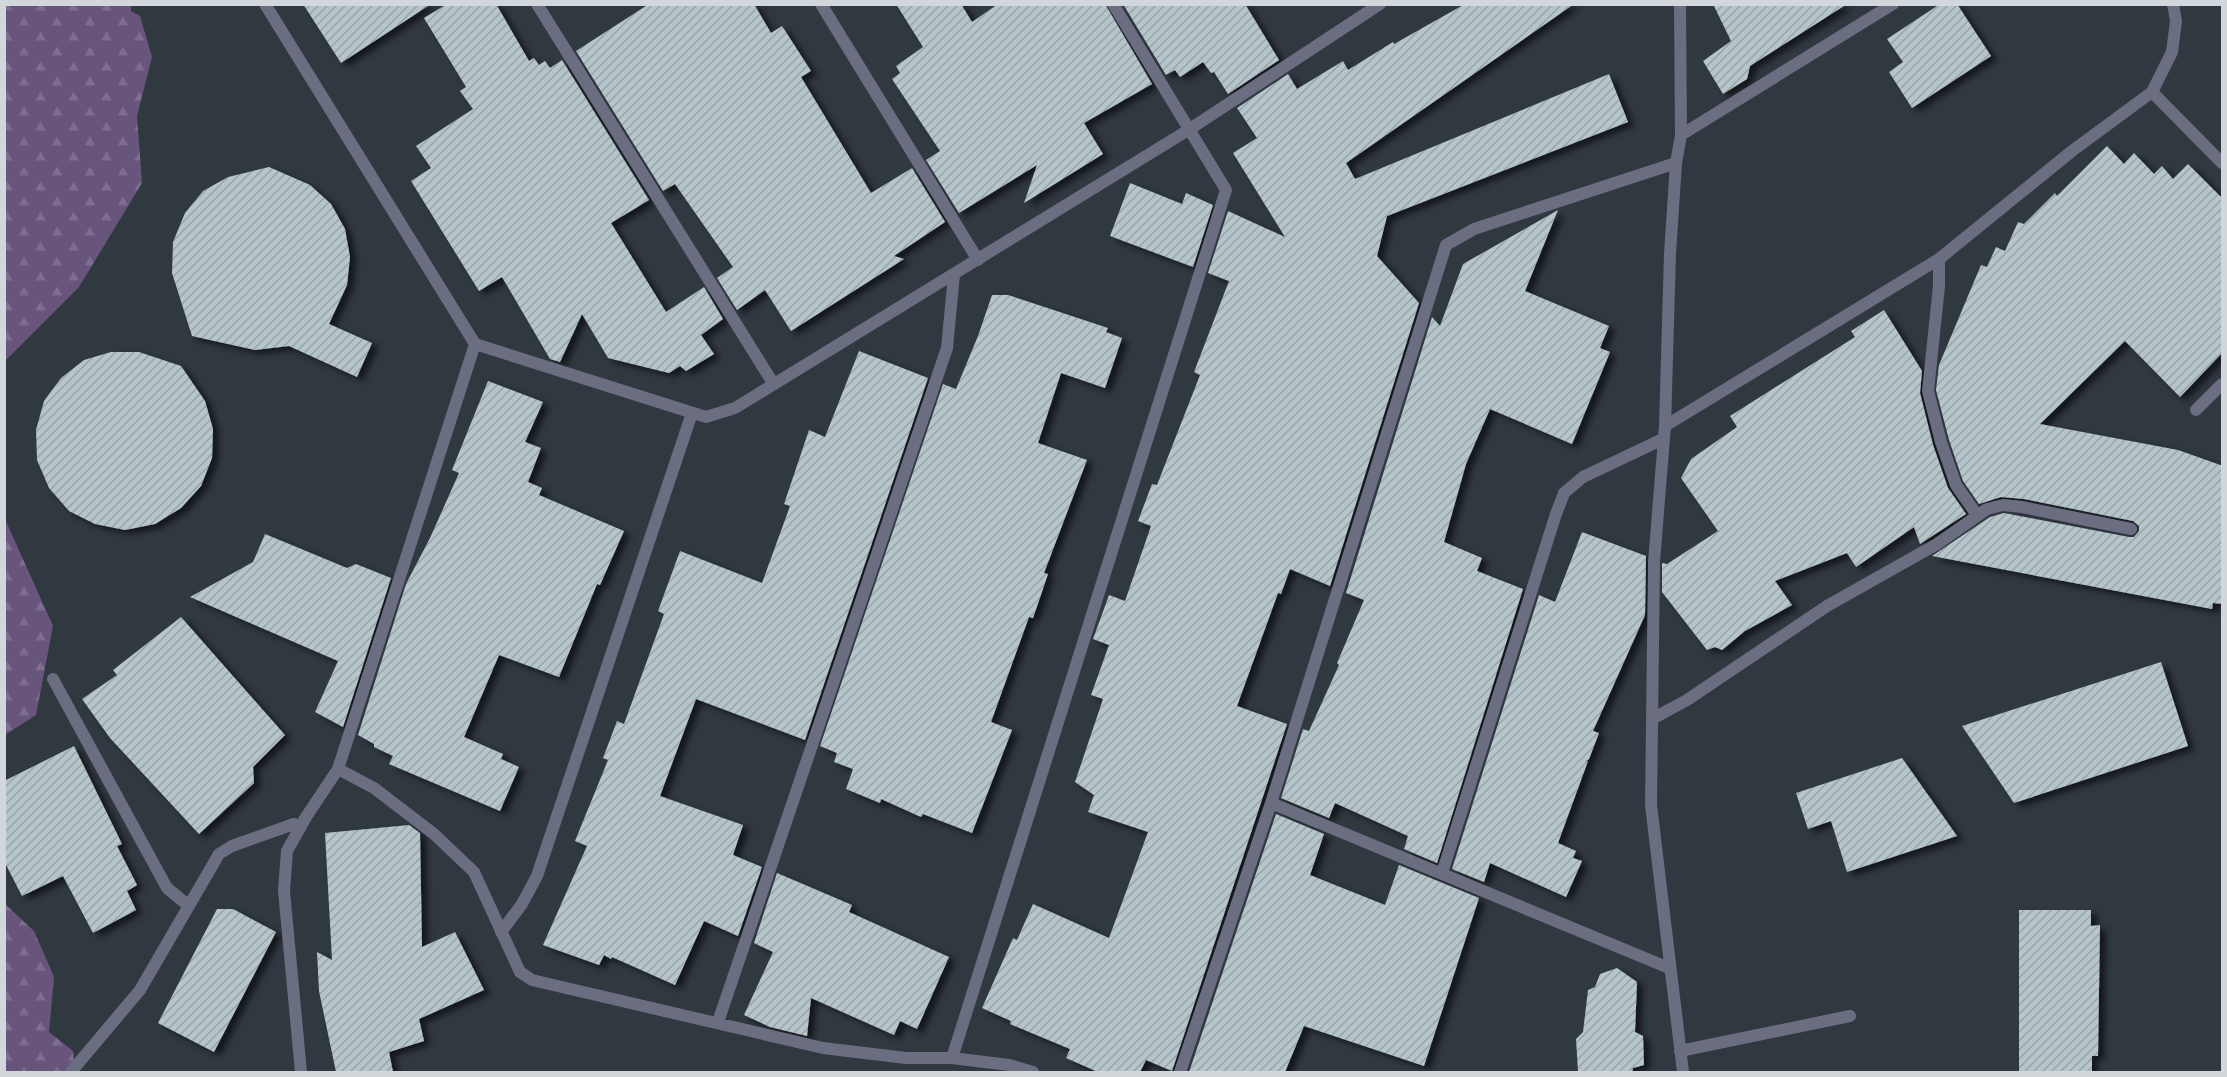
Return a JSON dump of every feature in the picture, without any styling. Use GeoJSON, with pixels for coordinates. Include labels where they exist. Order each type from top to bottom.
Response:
{"type":"FeatureCollection","features":[{"type":"Feature","properties":{"kind":"street"},"geometry":{"type":"LineString","coordinates":[[265,4],[475,344],[706,417],[735,408],[954,275],[1190,129],[1380,4]]}},
{"type":"Feature","properties":{"kind":"street"},"geometry":{"type":"LineString","coordinates":[[537,4],[773,383]]}},
{"type":"Feature","properties":{"kind":"street"},"geometry":{"type":"LineString","coordinates":[[821,4],[978,260]]}},
{"type":"Feature","properties":{"kind":"street"},"geometry":{"type":"LineString","coordinates":[[952,1058],[1226,190],[1113,4]]}},
{"type":"Feature","properties":{"kind":"street"},"geometry":{"type":"LineString","coordinates":[[1680,4],[1681,135],[1676,164],[1670,254],[1664,433],[1654,562],[1651,805],[1683,1072]]}},
{"type":"Feature","properties":{"kind":"street"},"geometry":{"type":"LineString","coordinates":[[1681,135],[1893,4]]}},
{"type":"Feature","properties":{"kind":"street"},"geometry":{"type":"LineString","coordinates":[[1442,873],[1564,493],[1583,477],[1664,433],[1939,258],[2072,151],[2152,93],[2172,52],[2176,21],[2172,4]]}},
{"type":"Feature","properties":{"kind":"street"},"geometry":{"type":"LineString","coordinates":[[2152,93],[2223,163]]}},
{"type":"Feature","properties":{"kind":"street"},"geometry":{"type":"LineString","coordinates":[[1180,1072],[1272,802],[1446,245],[1474,228],[1676,164]]}},
{"type":"Feature","properties":{"kind":"street"},"geometry":{"type":"LineString","coordinates":[[1939,258],[1939,286],[1928,391],[1941,442],[1956,485],[1977,516]]}},
{"type":"Feature","properties":{"kind":"street"},"geometry":{"type":"LineString","coordinates":[[718,1022],[947,348],[954,275]]}},
{"type":"Feature","properties":{"kind":"street"},"geometry":{"type":"LineString","coordinates":[[301,1072],[284,891],[287,851],[338,770],[475,344]]}},
{"type":"Feature","properties":{"kind":"street"},"geometry":{"type":"LineString","coordinates":[[2196,410],[2223,384]]}},
{"type":"Feature","properties":{"kind":"street"},"geometry":{"type":"LineString","coordinates":[[501,932],[522,904],[537,876],[692,413]]}},
{"type":"Feature","properties":{"kind":"street"},"geometry":{"type":"LineString","coordinates":[[1652,719],[1686,700],[1827,606],[1937,544],[1987,509],[2003,506],[2022,507],[2131,529]]}},
{"type":"Feature","properties":{"kind":"street"},"geometry":{"type":"LineString","coordinates":[[53,679],[167,888],[189,906]]}},
{"type":"Feature","properties":{"kind":"street"},"geometry":{"type":"LineString","coordinates":[[338,770],[374,788],[434,834],[474,872],[520,972],[532,980],[823,1048],[906,1058],[952,1058],[1009,1065],[1034,1072]]}},
{"type":"Feature","properties":{"kind":"street"},"geometry":{"type":"LineString","coordinates":[[1272,802],[1669,968]]}},
{"type":"Feature","properties":{"kind":"street"},"geometry":{"type":"LineString","coordinates":[[71,1072],[141,990],[219,854],[232,846],[294,824],[301,826]]}},
{"type":"Feature","properties":{"kind":"street"},"geometry":{"type":"LineString","coordinates":[[1680,1051],[1850,1016]]}},
{"type":"Feature","properties":{"kind":"green space"},"geometry":{"type":"Polygon","coordinates":[[[5,4],[131,5],[131,11],[140,16],[152,57],[137,116],[142,183],[79,287],[5,361],[5,4]]]}},
{"type":"Feature","properties":{"kind":"green space"},"geometry":{"type":"Polygon","coordinates":[[[5,519],[53,626],[36,715],[5,735],[5,519]]]}},
{"type":"Feature","properties":{"kind":"green space"},"geometry":{"type":"Polygon","coordinates":[[[4,903],[34,931],[54,977],[49,1032],[73,1051],[75,1072],[5,1072],[4,903]]]}},
{"type":"Feature","properties":{"kind":"building"},"geometry":{"type":"Polygon","coordinates":[[[303,4],[431,4],[341,63],[303,4]]]}},
{"type":"Feature","properties":{"kind":"building"},"geometry":{"type":"Polygon","coordinates":[[[447,4],[496,4],[529,61],[534,58],[539,65],[545,61],[550,68],[562,60],[649,200],[611,223],[666,312],[704,287],[723,319],[701,335],[714,354],[686,371],[680,366],[669,373],[608,358],[582,314],[560,362],[550,359],[502,277],[479,291],[411,181],[431,168],[416,146],[473,109],[460,91],[466,87],[424,18],[447,4]]]}},
{"type":"Feature","properties":{"kind":"building"},"geometry":{"type":"Polygon","coordinates":[[[649,4],[754,4],[771,33],[782,26],[811,71],[801,77],[871,193],[912,168],[945,222],[894,256],[904,259],[791,331],[765,290],[737,310],[717,278],[733,267],[675,184],[663,191],[576,51],[649,4]]]}},
{"type":"Feature","properties":{"kind":"building"},"geometry":{"type":"Polygon","coordinates":[[[896,4],[961,4],[972,22],[998,4],[1105,4],[1152,84],[1084,123],[1103,154],[1024,203],[1037,165],[959,213],[926,160],[940,151],[892,79],[900,73],[896,66],[923,47],[896,4]]]}},
{"type":"Feature","properties":{"kind":"building"},"geometry":{"type":"Polygon","coordinates":[[[1123,4],[1245,4],[1279,60],[1228,94],[1214,72],[1211,73],[1203,62],[1180,77],[1175,70],[1166,75],[1123,4]]]}},
{"type":"Feature","properties":{"kind":"building"},"geometry":{"type":"Polygon","coordinates":[[[1465,4],[1574,4],[1346,163],[1355,179],[1609,74],[1628,122],[1387,216],[1377,256],[1419,303],[1330,586],[1290,569],[1281,594],[1278,593],[1237,706],[1287,724],[1172,1071],[1146,1060],[1140,1072],[1098,1072],[1066,1058],[1070,1049],[1010,1024],[1011,1021],[982,1008],[1013,938],[1017,940],[1033,904],[1109,938],[1148,832],[1088,812],[1094,795],[1075,782],[1103,699],[1091,695],[1109,645],[1093,639],[1109,595],[1125,601],[1151,526],[1138,521],[1152,484],[1157,485],[1200,375],[1194,372],[1229,281],[1208,273],[1228,211],[1285,237],[1233,153],[1257,138],[1237,108],[1288,74],[1297,89],[1343,61],[1348,70],[1393,42],[1394,44],[1465,4]]]}},
{"type":"Feature","properties":{"kind":"building"},"geometry":{"type":"Polygon","coordinates":[[[1713,4],[1847,4],[1750,66],[1747,79],[1723,94],[1703,61],[1731,41],[1713,4]]]}},
{"type":"Feature","properties":{"kind":"building"},"geometry":{"type":"Polygon","coordinates":[[[1940,4],[1957,4],[1991,56],[1912,108],[1889,72],[1903,62],[1887,39],[1940,4]]]}},
{"type":"Feature","properties":{"kind":"building"},"geometry":{"type":"Polygon","coordinates":[[[2107,146],[2124,164],[2134,153],[2154,174],[2162,166],[2173,179],[2188,164],[2223,199],[2223,352],[2180,397],[2125,341],[2040,424],[2178,450],[2223,466],[2223,604],[2213,603],[2212,609],[1932,556],[1990,517],[2004,513],[2129,537],[2134,537],[2139,531],[2139,526],[2133,521],[2024,499],[2001,497],[1979,504],[1963,481],[1936,390],[1939,365],[1981,265],[1987,267],[1996,247],[2005,251],[2018,222],[2024,224],[2055,193],[2057,196],[2107,146]]]}},
{"type":"Feature","properties":{"kind":"building"},"geometry":{"type":"Polygon","coordinates":[[[269,167],[310,185],[331,204],[345,229],[350,257],[347,285],[329,324],[372,343],[357,377],[289,346],[255,350],[192,336],[172,273],[173,242],[185,213],[203,191],[228,177],[269,167]]]}},
{"type":"Feature","properties":{"kind":"building"},"geometry":{"type":"Polygon","coordinates":[[[1130,183],[1182,204],[1186,193],[1213,205],[1193,267],[1110,236],[1130,183]]]}},
{"type":"Feature","properties":{"kind":"building"},"geometry":{"type":"Polygon","coordinates":[[[1558,210],[1525,291],[1609,326],[1600,348],[1610,352],[1572,444],[1490,409],[1466,464],[1444,542],[1482,558],[1477,571],[1523,589],[1437,863],[1404,849],[1408,836],[1335,803],[1329,818],[1281,798],[1303,729],[1309,731],[1339,665],[1337,663],[1364,600],[1346,593],[1432,317],[1440,326],[1463,264],[1558,210]]]}},
{"type":"Feature","properties":{"kind":"building"},"geometry":{"type":"Polygon","coordinates":[[[992,295],[1008,295],[1108,328],[1106,332],[1122,338],[1105,388],[1061,373],[1038,443],[1087,460],[1044,573],[1048,574],[1033,618],[1029,617],[991,722],[1012,730],[972,833],[923,814],[921,817],[881,799],[880,803],[846,789],[853,769],[834,762],[837,753],[820,746],[943,384],[956,389],[992,295]]]}},
{"type":"Feature","properties":{"kind":"building"},"geometry":{"type":"Polygon","coordinates":[[[1884,310],[1922,371],[1920,393],[1933,445],[1948,488],[1966,514],[1920,544],[1914,527],[1856,567],[1847,553],[1775,581],[1792,605],[1745,631],[1722,650],[1715,647],[1707,650],[1662,592],[1662,563],[1667,564],[1718,531],[1681,478],[1691,459],[1737,427],[1730,416],[1855,337],[1851,331],[1884,310]]]}},
{"type":"Feature","properties":{"kind":"building"},"geometry":{"type":"Polygon","coordinates":[[[859,351],[928,378],[805,740],[696,699],[660,796],[743,825],[733,855],[762,867],[738,936],[704,921],[675,985],[612,957],[611,959],[604,955],[599,965],[543,945],[587,846],[575,841],[608,760],[603,758],[617,721],[624,724],[664,614],[658,611],[680,551],[762,583],[790,506],[784,504],[809,430],[825,437],[859,351]]]}},
{"type":"Feature","properties":{"kind":"building"},"geometry":{"type":"Polygon","coordinates":[[[111,352],[139,352],[181,366],[205,401],[213,429],[212,458],[201,486],[181,508],[155,524],[125,530],[95,524],[69,511],[49,488],[37,460],[36,430],[44,401],[61,378],[84,360],[111,352]]]}},
{"type":"Feature","properties":{"kind":"building"},"geometry":{"type":"Polygon","coordinates":[[[488,381],[543,402],[525,442],[541,448],[528,482],[542,488],[539,495],[624,531],[600,585],[597,584],[559,677],[499,655],[464,737],[503,754],[501,759],[519,767],[500,811],[389,764],[393,756],[374,747],[374,744],[358,735],[406,584],[430,538],[459,473],[452,470],[488,381]]]}},
{"type":"Feature","properties":{"kind":"building"},"geometry":{"type":"Polygon","coordinates":[[[1582,532],[1646,556],[1645,615],[1593,731],[1599,733],[1589,759],[1585,762],[1588,761],[1558,843],[1576,851],[1573,858],[1582,861],[1566,897],[1490,863],[1484,882],[1452,869],[1539,595],[1555,602],[1582,532]]]}},
{"type":"Feature","properties":{"kind":"building"},"geometry":{"type":"Polygon","coordinates":[[[265,534],[347,568],[356,564],[391,578],[343,727],[315,712],[338,661],[190,597],[253,562],[265,534]]]}},
{"type":"Feature","properties":{"kind":"building"},"geometry":{"type":"Polygon","coordinates":[[[181,617],[285,735],[253,767],[254,783],[199,834],[110,738],[82,699],[117,675],[113,670],[181,617]]]}},
{"type":"Feature","properties":{"kind":"building"},"geometry":{"type":"Polygon","coordinates":[[[2161,662],[2188,746],[2014,803],[1962,726],[2161,662]]]}},
{"type":"Feature","properties":{"kind":"building"},"geometry":{"type":"Polygon","coordinates":[[[74,746],[122,844],[117,846],[137,885],[127,891],[136,910],[93,933],[63,876],[22,896],[4,861],[4,781],[74,746]]]}},
{"type":"Feature","properties":{"kind":"building"},"geometry":{"type":"Polygon","coordinates":[[[1902,758],[1957,836],[1847,872],[1831,821],[1808,829],[1796,793],[1902,758]]]}},
{"type":"Feature","properties":{"kind":"building"},"geometry":{"type":"Polygon","coordinates":[[[1276,814],[1324,834],[1310,875],[1385,905],[1399,865],[1479,898],[1424,1066],[1304,1026],[1285,1072],[1189,1072],[1276,814]]]}},
{"type":"Feature","properties":{"kind":"building"},"geometry":{"type":"Polygon","coordinates":[[[409,825],[420,833],[422,947],[455,932],[484,990],[419,1019],[424,1041],[389,1052],[393,1072],[336,1072],[319,991],[317,952],[332,960],[325,833],[409,825]]]}},
{"type":"Feature","properties":{"kind":"building"},"geometry":{"type":"Polygon","coordinates":[[[777,873],[852,905],[849,912],[949,957],[917,1029],[900,1021],[894,1035],[811,998],[807,1036],[770,1027],[744,1015],[773,952],[754,943],[777,873]]]}},
{"type":"Feature","properties":{"kind":"building"},"geometry":{"type":"Polygon","coordinates":[[[217,909],[233,909],[276,932],[214,1052],[158,1023],[217,909]]]}},
{"type":"Feature","properties":{"kind":"building"},"geometry":{"type":"Polygon","coordinates":[[[2019,910],[2091,910],[2091,926],[2100,925],[2098,1056],[2092,1056],[2092,1072],[2019,1072],[2019,910]]]}},
{"type":"Feature","properties":{"kind":"building"},"geometry":{"type":"Polygon","coordinates":[[[1617,968],[1637,982],[1635,1032],[1643,1036],[1644,1065],[1633,1068],[1632,1072],[1578,1072],[1576,1039],[1583,1032],[1588,990],[1595,987],[1600,974],[1617,968]]]}}]}
